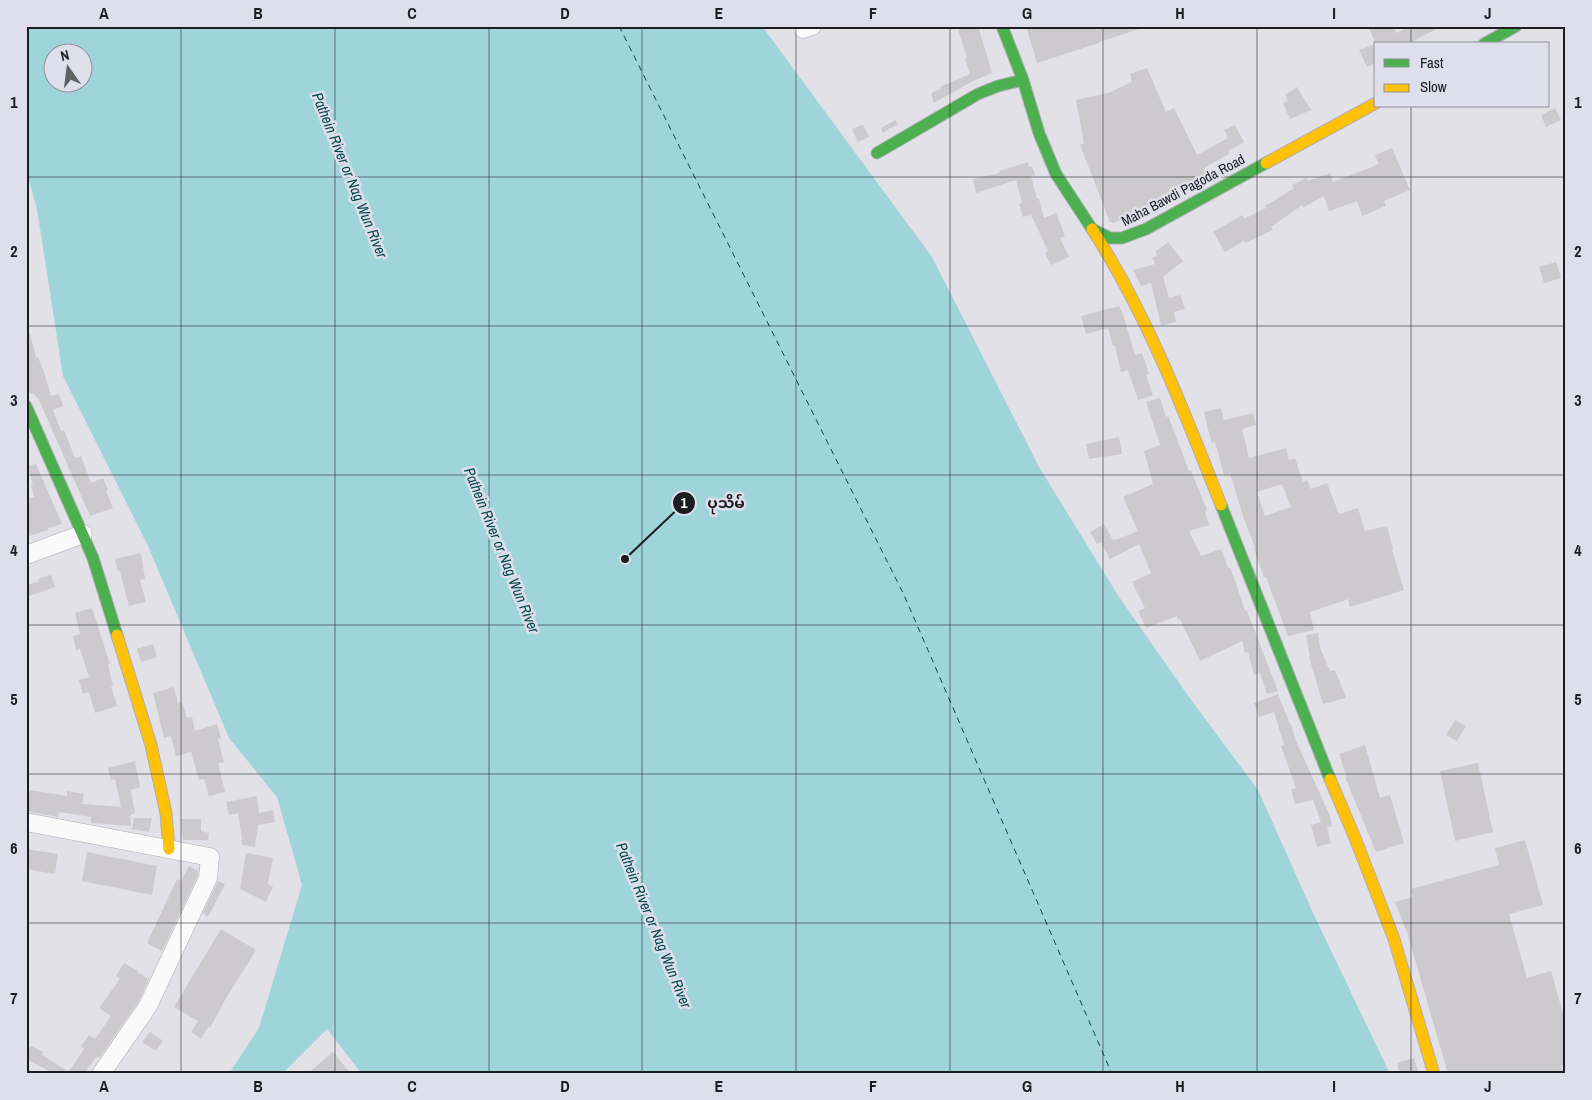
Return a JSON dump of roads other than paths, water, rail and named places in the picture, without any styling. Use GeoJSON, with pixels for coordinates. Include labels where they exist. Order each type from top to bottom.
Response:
{"type":"FeatureCollection","features":[{"type":"Feature","properties":{"kind":"street"},"geometry":{"type":"LineString","coordinates":[[1002,26],[1023,80],[1039,133],[1056,174],[1114,263],[1155,346],[1208,472],[1394,939],[1434,1074]]}},
{"type":"Feature","properties":{"kind":"street"},"geometry":{"type":"LineString","coordinates":[[1488,42],[1516,26]]}},
{"type":"Feature","properties":{"kind":"street"},"geometry":{"type":"LineString","coordinates":[[877,153],[978,94],[998,86],[1023,80]]}},
{"type":"Feature","properties":{"kind":"street","name":"Maha Bawdi Pagoda Road"},"geometry":{"type":"LineString","coordinates":[[1092,229],[1110,238],[1122,238],[1146,229],[1374,104]]}},
{"type":"Feature","properties":{"kind":"street"},"geometry":{"type":"LineString","coordinates":[[26,406],[93,558],[151,745],[166,813],[169,849]]}},
{"type":"Feature","properties":{"kind":"street"},"geometry":{"type":"LineString","coordinates":[[26,555],[83,534]]}},
{"type":"Feature","properties":{"kind":"street"},"geometry":{"type":"LineString","coordinates":[[26,822],[210,857],[208,878],[148,1006],[101,1074]]}},
{"type":"Feature","properties":{"kind":"water","name":"Pathein River or Nag Wun River"},"geometry":{"type":"Polygon","coordinates":[[[26,26],[762,26],[932,257],[1039,467],[1119,597],[1189,697],[1258,790],[1314,915],[1390,1074],[362,1074],[327,1029],[282,1074],[229,1074],[259,1028],[302,885],[277,797],[229,738],[148,546],[63,376],[37,209],[26,170],[26,26]]]}},
{"type":"Feature","properties":{"kind":"place","name":"ပုသိမ်"},"geometry":{"type":"Point","coordinates":[625,559]}}]}
